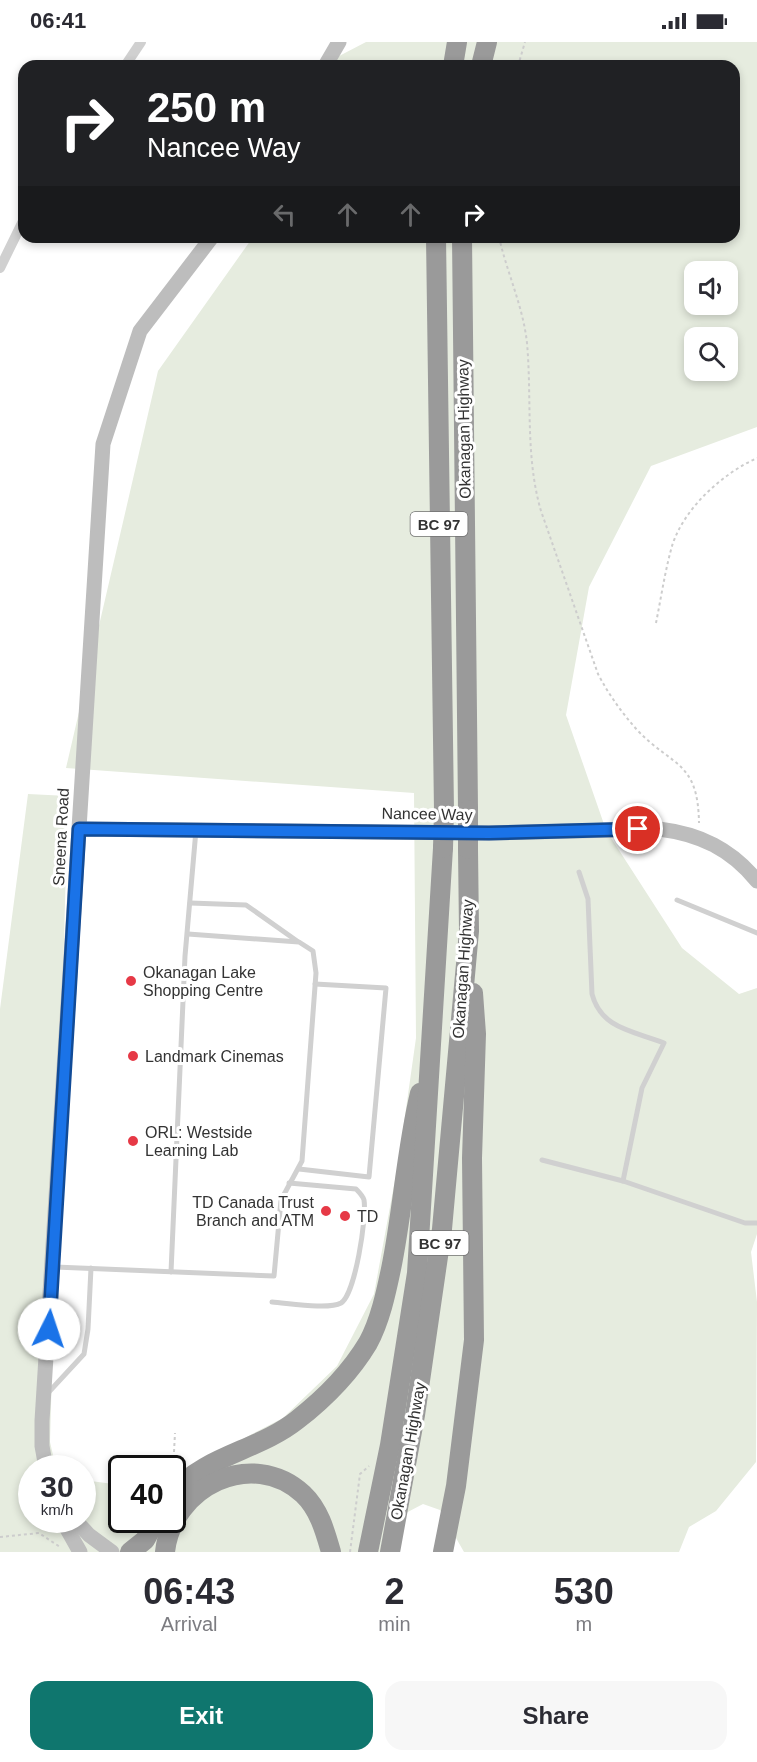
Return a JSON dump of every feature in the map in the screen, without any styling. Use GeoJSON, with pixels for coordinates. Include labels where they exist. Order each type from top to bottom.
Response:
{"type":"FeatureCollection","features":[{"type":"Feature","properties":{"kind":"highway"},"geometry":{"type":"LineString","coordinates":[[454,60],[457,42]]}},
{"type":"Feature","properties":{"kind":"highway"},"geometry":{"type":"LineString","coordinates":[[483,60],[487,42]]}},
{"type":"Feature","properties":{"kind":"highway","name":"Okanagan Highway"},"geometry":{"type":"LineString","coordinates":[[368,1552],[390,1445],[417,1273],[444,848],[436,243]]}},
{"type":"Feature","properties":{"kind":"highway","name":"Okanagan Highway"},"geometry":{"type":"LineString","coordinates":[[390,1552],[415,1415],[442,1229],[469,931],[462,243]]}},
{"type":"Feature","properties":{"kind":"highway"},"geometry":{"type":"LineString","coordinates":[[443,1552],[461,1452],[474,1340],[472,1158],[476,1034],[469,931]]}},
{"type":"Feature","properties":{"kind":"highway"},"geometry":{"type":"LineString","coordinates":[[186,1482],[200,1469],[257,1443],[295,1422],[352,1367],[369,1341],[386,1295],[400,1223],[414,1118],[431,1050]]}},
{"type":"Feature","properties":{"kind":"highway"},"geometry":{"type":"LineString","coordinates":[[165,1552],[169,1531],[184,1503],[211,1483],[242,1474],[265,1474],[277,1478],[304,1496],[316,1512],[331,1552]]}},
{"type":"Feature","properties":{"kind":"highway"},"geometry":{"type":"LineString","coordinates":[[130,1552],[145,1540],[149,1533]]}},
{"type":"Feature","properties":{"kind":"street"},"geometry":{"type":"LineString","coordinates":[[129,60],[141,42]]}},
{"type":"Feature","properties":{"kind":"street"},"geometry":{"type":"LineString","coordinates":[[328,60],[339,42]]}},
{"type":"Feature","properties":{"kind":"street"},"geometry":{"type":"LineString","coordinates":[[0,268],[18,231]]}},
{"type":"Feature","properties":{"kind":"street","name":"Sneena Road"},"geometry":{"type":"LineString","coordinates":[[44,1455],[44,1397],[103,444],[140,331],[207,243]]}},
{"type":"Feature","properties":{"kind":"street","name":"Nancee Way"},"geometry":{"type":"LineString","coordinates":[[79,829],[489,833],[659,829],[700,837],[722,847],[757,881]]}},
{"type":"Feature","properties":{"kind":"street"},"geometry":{"type":"LineString","coordinates":[[66,1533],[73,1552]]}},
{"type":"Feature","properties":{"kind":"street"},"geometry":{"type":"LineString","coordinates":[[87,1533],[111,1552]]}},
{"type":"Feature","properties":{"kind":"lane"},"geometry":{"type":"LineString","coordinates":[[171,1272],[188,934],[196,829]]}},
{"type":"Feature","properties":{"kind":"lane"},"geometry":{"type":"LineString","coordinates":[[579,873],[588,899],[592,994],[595,1005],[608,1022],[664,1043],[642,1088],[623,1181]]}},
{"type":"Feature","properties":{"kind":"lane"},"geometry":{"type":"LineString","coordinates":[[677,900],[757,933]]}},
{"type":"Feature","properties":{"kind":"lane"},"geometry":{"type":"LineString","coordinates":[[53,1267],[274,1276],[280,1200],[302,1161],[315,984],[313,951],[246,905],[190,903]]}},
{"type":"Feature","properties":{"kind":"lane"},"geometry":{"type":"LineString","coordinates":[[188,934],[299,942]]}},
{"type":"Feature","properties":{"kind":"lane"},"geometry":{"type":"LineString","coordinates":[[299,1169],[369,1177],[386,988],[315,984]]}},
{"type":"Feature","properties":{"kind":"lane"},"geometry":{"type":"LineString","coordinates":[[542,1160],[623,1181],[745,1223],[757,1223]]}},
{"type":"Feature","properties":{"kind":"lane"},"geometry":{"type":"LineString","coordinates":[[272,1302],[328,1305],[342,1302],[349,1294],[362,1238],[364,1200],[356,1189],[340,1185],[289,1183]]}},
{"type":"Feature","properties":{"kind":"lane"},"geometry":{"type":"LineString","coordinates":[[44,1397],[84,1354],[88,1329],[90,1268]]}},
{"type":"Feature","properties":{"kind":"path"},"geometry":{"type":"LineString","coordinates":[[520,60],[525,42]]}},
{"type":"Feature","properties":{"kind":"path"},"geometry":{"type":"LineString","coordinates":[[501,243],[522,315],[527,342],[532,475],[541,511],[598,674],[611,699],[638,731],[672,757],[694,785],[698,798],[700,837]]}},
{"type":"Feature","properties":{"kind":"path"},"geometry":{"type":"LineString","coordinates":[[656,623],[673,544],[688,517],[711,488],[757,458]]}},
{"type":"Feature","properties":{"kind":"path"},"geometry":{"type":"LineString","coordinates":[[174,1452],[176,1433]]}},
{"type":"Feature","properties":{"kind":"path"},"geometry":{"type":"LineString","coordinates":[[0,1537],[39,1533],[73,1552]]}},
{"type":"Feature","properties":{"kind":"shaded area"},"geometry":{"type":"Polygon","coordinates":[[[366,42],[757,42],[757,427],[651,466],[589,587],[566,715],[606,830],[682,948],[739,994],[757,988],[757,1234],[751,1252],[757,1302],[756,1462],[716,1511],[689,1527],[679,1552],[464,1552],[440,1510],[423,1504],[404,1514],[389,1552],[0,1552],[0,1009],[28,794],[68,796],[50,1442],[53,1455],[18,1455],[18,1533],[96,1533],[96,1482],[108,1483],[108,1533],[186,1533],[186,1468],[283,1418],[337,1366],[374,1294],[399,1158],[416,1038],[414,793],[66,768],[158,371],[249,243],[740,243],[740,60],[332,60],[366,42]]]}},
{"type":"Feature","properties":{"kind":"place","name":"Okanagan Lake Shopping Centre"},"geometry":{"type":"Point","coordinates":[131,981]}},
{"type":"Feature","properties":{"kind":"place","name":"Landmark Cinemas"},"geometry":{"type":"Point","coordinates":[133,1056]}},
{"type":"Feature","properties":{"kind":"place","name":"ORL: Westside Learning Lab"},"geometry":{"type":"Point","coordinates":[133,1141]}},
{"type":"Feature","properties":{"kind":"place","name":"TD Canada Trust Branch and ATM"},"geometry":{"type":"Point","coordinates":[326,1211]}},
{"type":"Feature","properties":{"kind":"place","name":"TD"},"geometry":{"type":"Point","coordinates":[345,1216]}},
{"type":"Feature","properties":{"kind":"route"},"geometry":{"type":"LineString","coordinates":[[49,1329],[79,829],[489,833],[638,829]]}}]}
